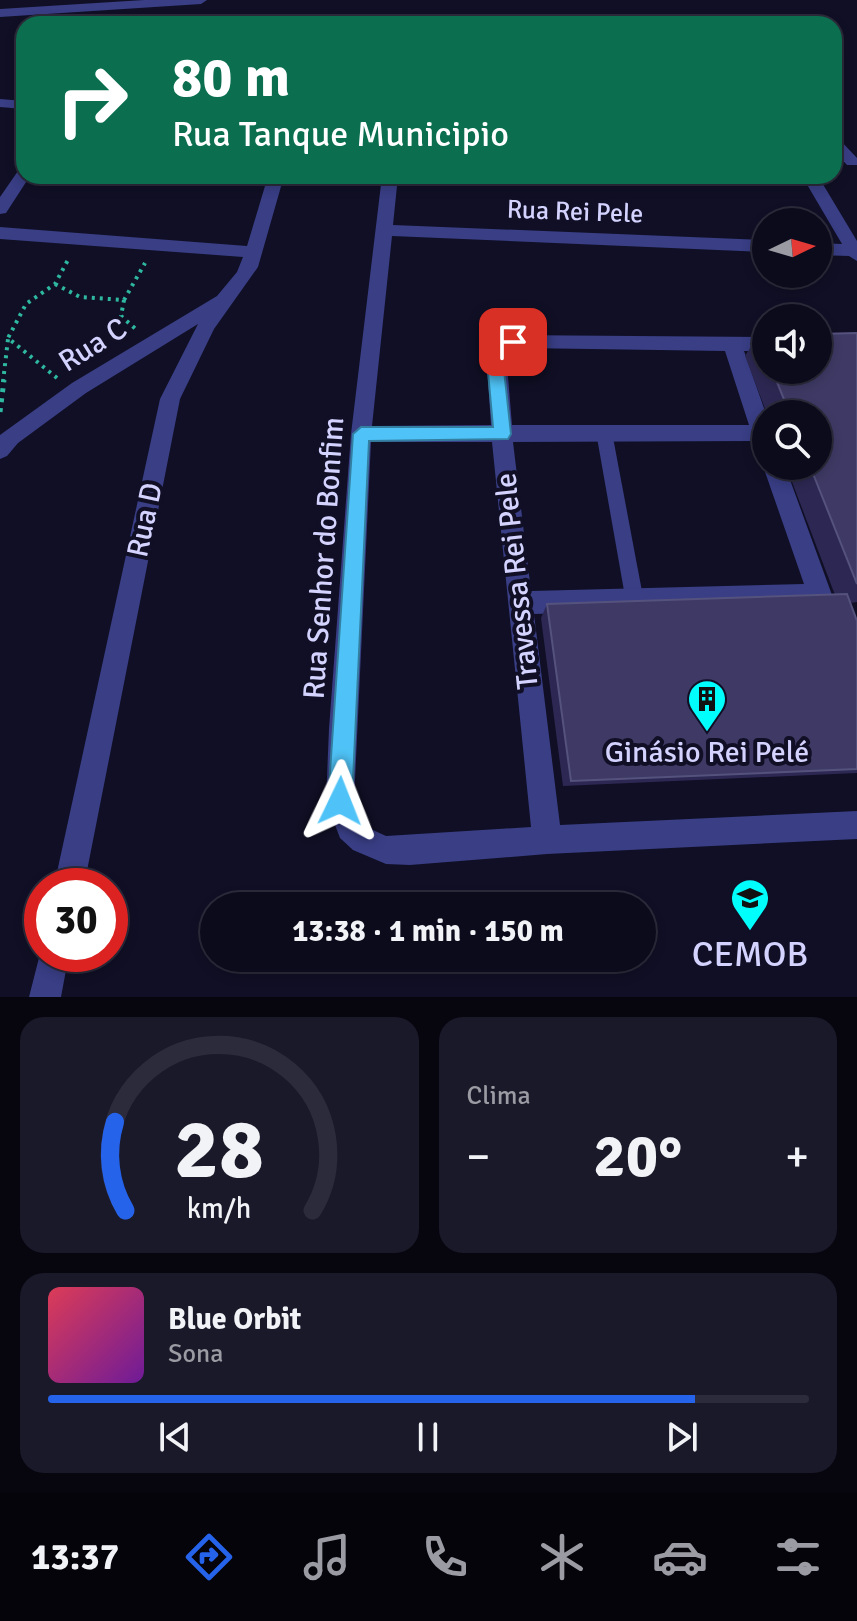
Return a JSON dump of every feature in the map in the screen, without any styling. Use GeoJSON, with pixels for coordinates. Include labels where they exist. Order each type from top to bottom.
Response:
{"type":"FeatureCollection","features":[{"type":"Feature","properties":{"kind":"street"},"geometry":{"type":"LineString","coordinates":[[0,13],[89,4],[201,0]]}},
{"type":"Feature","properties":{"kind":"street"},"geometry":{"type":"LineString","coordinates":[[0,209],[17,184]]}},
{"type":"Feature","properties":{"kind":"street","name":"Rua D"},"geometry":{"type":"LineString","coordinates":[[73,868],[170,399],[185,363],[224,299],[244,279],[273,184]]}},
{"type":"Feature","properties":{"kind":"street","name":"Rua Senhor do Bonfim"},"geometry":{"type":"LineString","coordinates":[[389,184],[361,434],[340,801],[350,828],[363,840],[386,850],[410,851],[547,840]]}},
{"type":"Feature","properties":{"kind":"street"},"geometry":{"type":"LineString","coordinates":[[815,184],[856,252]]}},
{"type":"Feature","properties":{"kind":"street","name":"Rua Rei Pele"},"geometry":{"type":"LineString","coordinates":[[382,230],[752,245]]}},
{"type":"Feature","properties":{"kind":"street"},"geometry":{"type":"LineString","coordinates":[[0,233],[252,252]]}},
{"type":"Feature","properties":{"kind":"street"},"geometry":{"type":"LineString","coordinates":[[832,250],[856,252]]}},
{"type":"Feature","properties":{"kind":"street","name":"Rua C"},"geometry":{"type":"LineString","coordinates":[[0,450],[11,437],[74,392],[224,299]]}},
{"type":"Feature","properties":{"kind":"street","name":"Travessa Rei Pele"},"geometry":{"type":"LineString","coordinates":[[547,840],[502,434],[496,351],[505,342],[522,341],[732,344]]}},
{"type":"Feature","properties":{"kind":"street"},"geometry":{"type":"LineString","coordinates":[[152,343],[185,363]]}},
{"type":"Feature","properties":{"kind":"street"},"geometry":{"type":"LineString","coordinates":[[752,344],[732,344],[752,403]]}},
{"type":"Feature","properties":{"kind":"street"},"geometry":{"type":"LineString","coordinates":[[361,434],[604,432],[752,438]]}},
{"type":"Feature","properties":{"kind":"street"},"geometry":{"type":"LineString","coordinates":[[520,603],[820,595],[779,480]]}},
{"type":"Feature","properties":{"kind":"street"},"geometry":{"type":"LineString","coordinates":[[547,840],[857,825]]}},
{"type":"Feature","properties":{"kind":"street"},"geometry":{"type":"LineString","coordinates":[[45,997],[50,972]]}},
{"type":"Feature","properties":{"kind":"lane"},"geometry":{"type":"LineString","coordinates":[[604,432],[635,602]]}},
{"type":"Feature","properties":{"kind":"path"},"geometry":{"type":"LineString","coordinates":[[0,412],[8,338],[26,304],[55,284],[79,240]]}},
{"type":"Feature","properties":{"kind":"path"},"geometry":{"type":"LineString","coordinates":[[152,343],[121,316],[124,300],[155,245]]}},
{"type":"Feature","properties":{"kind":"path"},"geometry":{"type":"LineString","coordinates":[[55,284],[80,297],[124,300]]}},
{"type":"Feature","properties":{"kind":"path"},"geometry":{"type":"LineString","coordinates":[[8,338],[74,392]]}},
{"type":"Feature","properties":{"kind":"building"},"geometry":{"type":"Polygon","coordinates":[[[857,333],[857,584],[816,480],[832,480],[832,400],[784,400],[778,384],[832,384],[832,334],[857,333]]]}},
{"type":"Feature","properties":{"kind":"building","name":"Ginásio Rei Pelé"},"geometry":{"type":"Polygon","coordinates":[[[847,594],[857,621],[857,769],[571,781],[547,604],[847,594]]]}},
{"type":"Feature","properties":{"kind":"place","name":"Ginásio Rei Pelé"},"geometry":{"type":"Point","coordinates":[707,733]}},
{"type":"Feature","properties":{"kind":"place","name":"CEMOB"},"geometry":{"type":"Point","coordinates":[750,932]}},
{"type":"Feature","properties":{"kind":"route"},"geometry":{"type":"LineString","coordinates":[[340,801],[361,434],[502,434],[496,351],[505,342],[513,342]]}}]}
